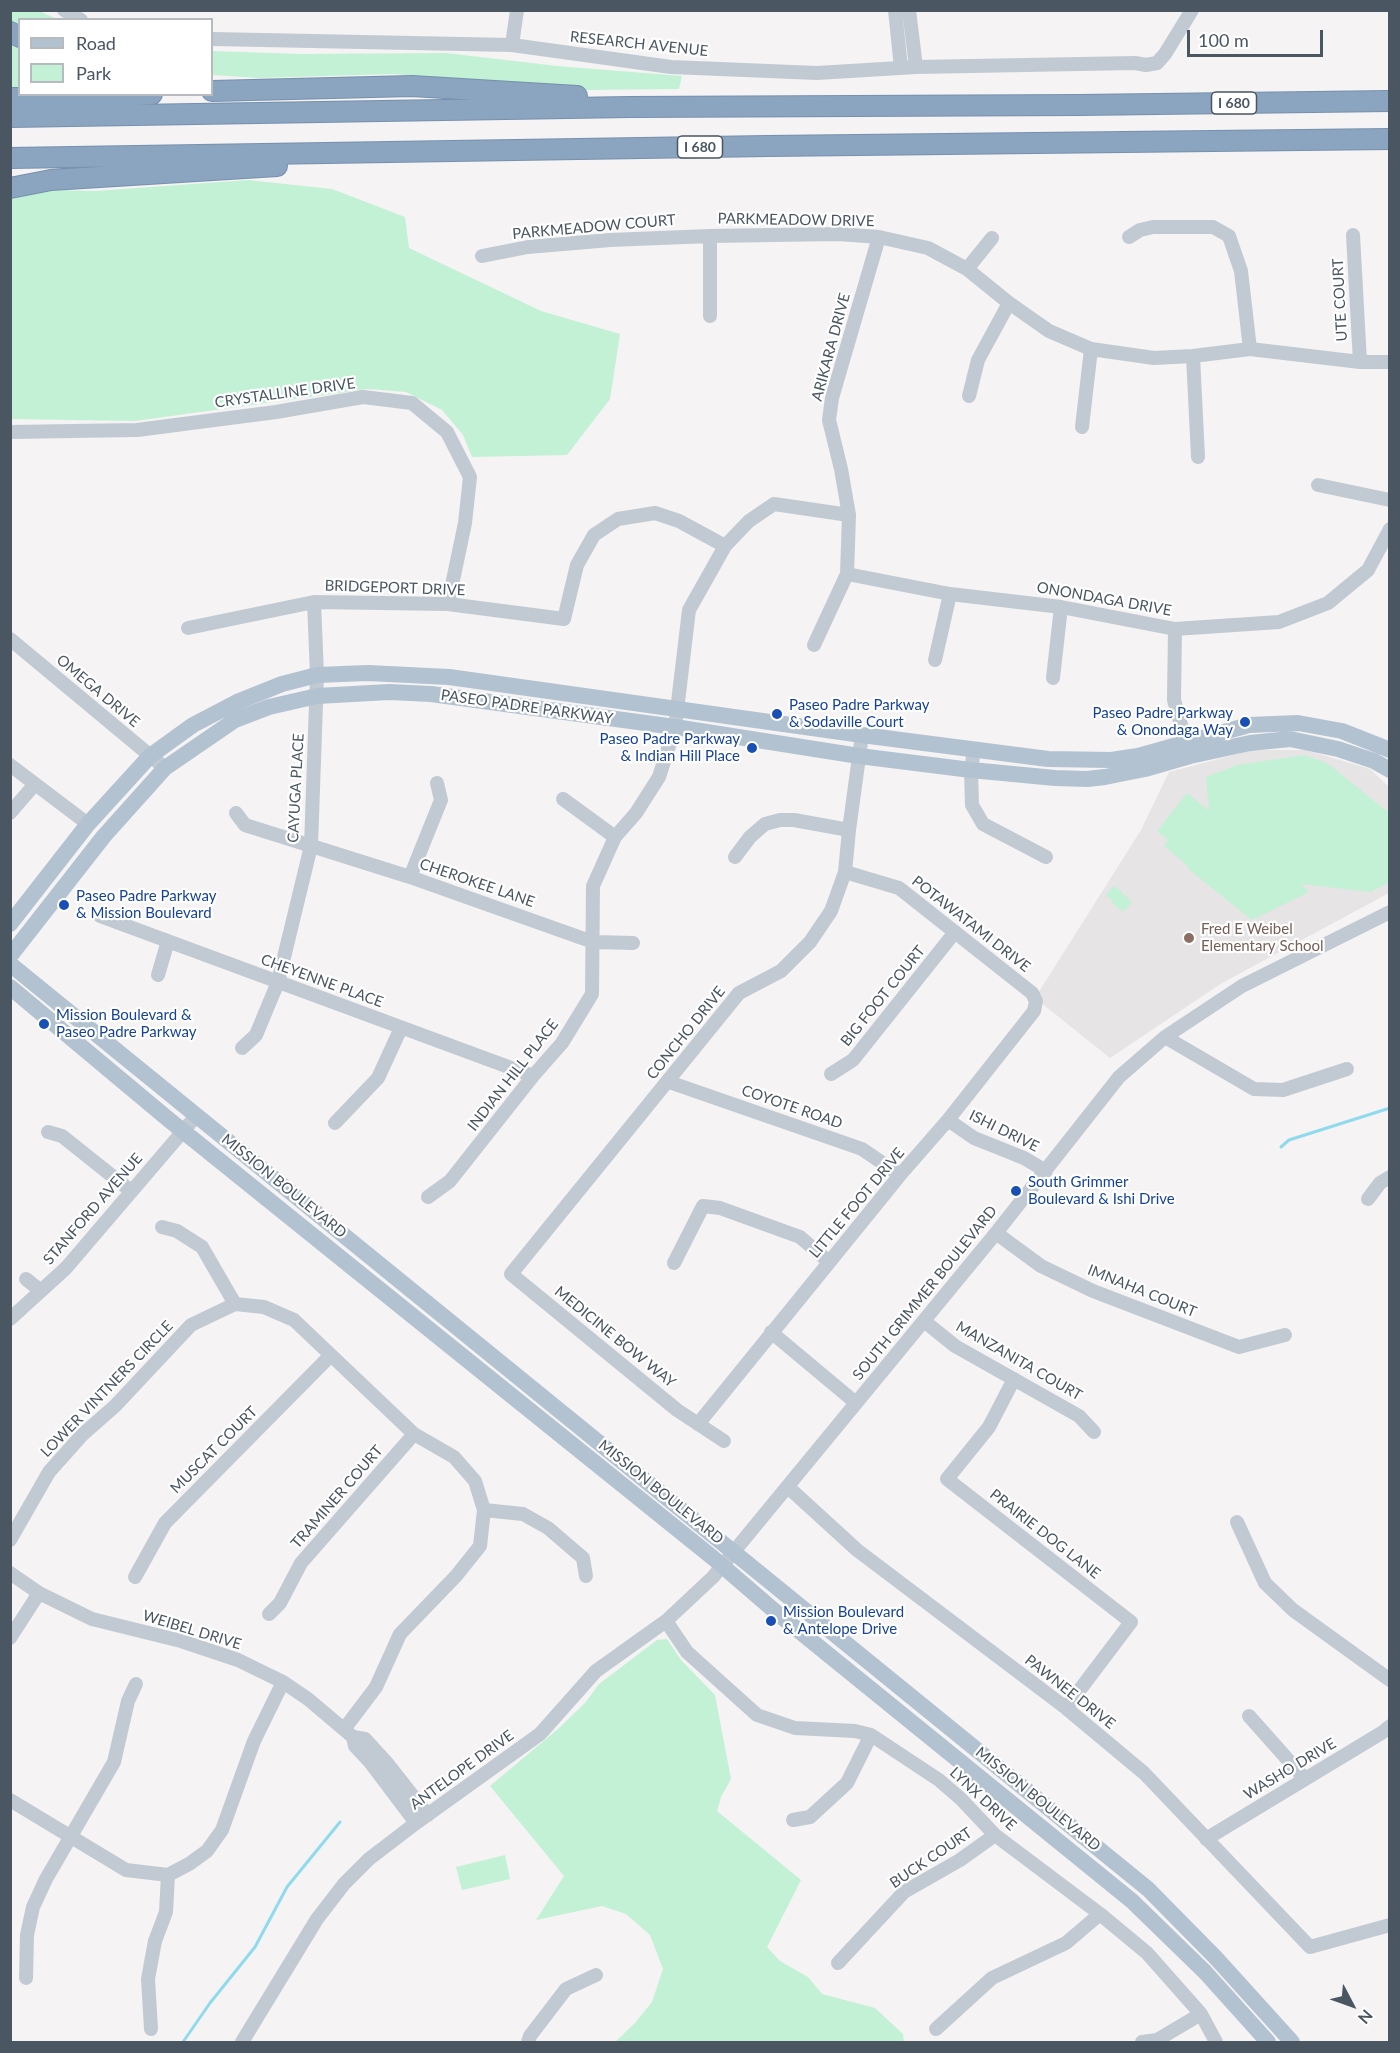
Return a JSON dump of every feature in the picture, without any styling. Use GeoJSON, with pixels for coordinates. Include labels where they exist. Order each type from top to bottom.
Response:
{"type":"FeatureCollection","features":[{"type":"Feature","properties":{"kind":"highway"},"geometry":{"type":"LineString","coordinates":[[213,86],[458,87],[590,97],[630,107]]}},
{"type":"Feature","properties":{"kind":"highway"},"geometry":{"type":"LineString","coordinates":[[213,92],[272,88]]}},
{"type":"Feature","properties":{"kind":"highway"},"geometry":{"type":"LineString","coordinates":[[10,98],[120,96]]}},
{"type":"Feature","properties":{"kind":"highway","name":"I 680"},"geometry":{"type":"LineString","coordinates":[[10,117],[630,107],[1389,101]]}},
{"type":"Feature","properties":{"kind":"highway","name":"I 680"},"geometry":{"type":"LineString","coordinates":[[10,158],[1389,139]]}},
{"type":"Feature","properties":{"kind":"highway"},"geometry":{"type":"LineString","coordinates":[[10,188],[51,180],[160,174],[441,152]]}},
{"type":"Feature","properties":{"kind":"highway"},"geometry":{"type":"LineString","coordinates":[[10,177],[160,174]]}},
{"type":"Feature","properties":{"kind":"main road","name":"PASEO PADRE PARKWAY"},"geometry":{"type":"LineString","coordinates":[[10,924],[88,824],[150,756],[193,725],[237,702],[282,684],[317,675],[368,672],[449,677],[1048,759],[1084,761],[1290,739],[1338,749],[1374,761],[1389,770]]}},
{"type":"Feature","properties":{"kind":"main road","name":"PASEO PADRE PARKWAY"},"geometry":{"type":"LineString","coordinates":[[10,956],[104,836],[165,768],[235,720],[269,707],[317,696],[389,692],[431,694],[675,727],[859,756],[971,770],[1086,779],[1145,769],[1249,725],[1298,723],[1342,731],[1389,750]]}},
{"type":"Feature","properties":{"kind":"main road","name":"MISSION BOULEVARD"},"geometry":{"type":"LineString","coordinates":[[10,964],[1148,1889],[1216,1958],[1292,2043]]}},
{"type":"Feature","properties":{"kind":"main road","name":"MISSION BOULEVARD"},"geometry":{"type":"LineString","coordinates":[[10,987],[182,1131],[722,1565],[777,1613],[1132,1901],[1205,1972],[1268,2043]]}},
{"type":"Feature","properties":{"kind":"street"},"geometry":{"type":"LineString","coordinates":[[64,10],[78,18]]}},
{"type":"Feature","properties":{"kind":"street"},"geometry":{"type":"LineString","coordinates":[[512,45],[517,10]]}},
{"type":"Feature","properties":{"kind":"street"},"geometry":{"type":"LineString","coordinates":[[894,10],[901,68]]}},
{"type":"Feature","properties":{"kind":"street"},"geometry":{"type":"LineString","coordinates":[[909,10],[916,68]]}},
{"type":"Feature","properties":{"kind":"street","name":"RESEARCH AVENUE"},"geometry":{"type":"LineString","coordinates":[[213,39],[512,45],[671,68],[817,73],[901,68],[1135,63],[1146,65],[1157,63],[1165,54],[1192,10]]}},
{"type":"Feature","properties":{"kind":"street"},"geometry":{"type":"LineString","coordinates":[[1128,237],[1140,230],[1153,227],[1213,227],[1228,237],[1241,271],[1250,349]]}},
{"type":"Feature","properties":{"kind":"street","name":"PARKMEADOW DRIVE"},"geometry":{"type":"LineString","coordinates":[[710,236],[838,234],[879,237],[928,248],[967,269],[1009,303],[1050,331],[1090,349],[1154,358],[1250,349],[1360,363],[1389,362]]}},
{"type":"Feature","properties":{"kind":"street","name":"UTE COURT"},"geometry":{"type":"LineString","coordinates":[[1353,235],[1360,363]]}},
{"type":"Feature","properties":{"kind":"street"},"geometry":{"type":"LineString","coordinates":[[710,236],[710,316]]}},
{"type":"Feature","properties":{"kind":"street","name":"PARKMEADOW COURT"},"geometry":{"type":"LineString","coordinates":[[482,256],[528,247],[610,240],[710,236]]}},
{"type":"Feature","properties":{"kind":"street","name":"ARIKARA DRIVE"},"geometry":{"type":"LineString","coordinates":[[847,574],[849,515],[829,420],[832,398],[879,237]]}},
{"type":"Feature","properties":{"kind":"street"},"geometry":{"type":"LineString","coordinates":[[967,269],[992,238]]}},
{"type":"Feature","properties":{"kind":"street"},"geometry":{"type":"LineString","coordinates":[[969,396],[978,360],[1009,303]]}},
{"type":"Feature","properties":{"kind":"street"},"geometry":{"type":"LineString","coordinates":[[1082,427],[1090,349]]}},
{"type":"Feature","properties":{"kind":"street"},"geometry":{"type":"LineString","coordinates":[[1193,356],[1198,456]]}},
{"type":"Feature","properties":{"kind":"street","name":"CRYSTALLINE DRIVE"},"geometry":{"type":"LineString","coordinates":[[10,432],[137,430],[276,412],[363,397],[412,403],[447,432],[470,477],[465,523],[448,604]]}},
{"type":"Feature","properties":{"kind":"street"},"geometry":{"type":"LineString","coordinates":[[1318,485],[1389,500]]}},
{"type":"Feature","properties":{"kind":"street","name":"INDIAN HILL PLACE"},"geometry":{"type":"LineString","coordinates":[[428,1197],[450,1181],[562,1042],[592,994],[593,886],[615,837],[636,813],[659,777],[675,727],[689,610],[725,546],[749,521],[774,504],[849,515]]}},
{"type":"Feature","properties":{"kind":"street","name":"BRIDGEPORT DRIVE"},"geometry":{"type":"LineString","coordinates":[[188,628],[314,603],[448,604],[564,619],[577,564],[594,535],[618,519],[655,513],[679,521],[725,546]]}},
{"type":"Feature","properties":{"kind":"street","name":"ONONDAGA DRIVE"},"geometry":{"type":"LineString","coordinates":[[847,574],[950,594],[1061,607],[1175,629],[1279,622],[1328,603],[1368,570],[1389,529]]}},
{"type":"Feature","properties":{"kind":"street"},"geometry":{"type":"LineString","coordinates":[[814,645],[847,574]]}},
{"type":"Feature","properties":{"kind":"street"},"geometry":{"type":"LineString","coordinates":[[935,660],[950,594]]}},
{"type":"Feature","properties":{"kind":"street","name":"CAYUGA PLACE"},"geometry":{"type":"LineString","coordinates":[[242,1048],[256,1035],[278,982],[310,846],[317,696],[314,603]]}},
{"type":"Feature","properties":{"kind":"street"},"geometry":{"type":"LineString","coordinates":[[1053,678],[1061,607]]}},
{"type":"Feature","properties":{"kind":"street"},"geometry":{"type":"LineString","coordinates":[[1175,629],[1173,700],[1188,749]]}},
{"type":"Feature","properties":{"kind":"street","name":"OMEGA DRIVE"},"geometry":{"type":"LineString","coordinates":[[10,639],[165,768]]}},
{"type":"Feature","properties":{"kind":"street","name":"CONCHO DRIVE"},"geometry":{"type":"LineString","coordinates":[[511,1274],[669,1082],[738,993],[781,971],[810,942],[831,911],[845,872],[862,735]]}},
{"type":"Feature","properties":{"kind":"street"},"geometry":{"type":"LineString","coordinates":[[974,750],[971,770],[972,805],[983,824],[1046,857]]}},
{"type":"Feature","properties":{"kind":"street"},"geometry":{"type":"LineString","coordinates":[[10,765],[88,824]]}},
{"type":"Feature","properties":{"kind":"street"},"geometry":{"type":"LineString","coordinates":[[410,878],[441,800],[437,783]]}},
{"type":"Feature","properties":{"kind":"street"},"geometry":{"type":"LineString","coordinates":[[10,813],[35,784]]}},
{"type":"Feature","properties":{"kind":"street"},"geometry":{"type":"LineString","coordinates":[[563,799],[615,837]]}},
{"type":"Feature","properties":{"kind":"street","name":"CHEROKEE LANE"},"geometry":{"type":"LineString","coordinates":[[236,813],[245,825],[410,878],[593,942],[633,943]]}},
{"type":"Feature","properties":{"kind":"street"},"geometry":{"type":"LineString","coordinates":[[735,857],[750,837],[765,824],[780,820],[794,820],[849,830]]}},
{"type":"Feature","properties":{"kind":"street","name":"POTAWATAMI DRIVE"},"geometry":{"type":"LineString","coordinates":[[845,872],[899,888],[1032,993],[1036,1000]]}},
{"type":"Feature","properties":{"kind":"street","name":"SOUTH GRIMMER BOULEVARD"},"geometry":{"type":"LineString","coordinates":[[733,1551],[996,1233],[1119,1077],[1166,1037],[1242,986],[1389,912]]}},
{"type":"Feature","properties":{"kind":"street","name":"CHEYENNE PLACE"},"geometry":{"type":"LineString","coordinates":[[100,916],[533,1076]]}},
{"type":"Feature","properties":{"kind":"street","name":"BIG FOOT COURT"},"geometry":{"type":"LineString","coordinates":[[831,1074],[853,1060],[955,932]]}},
{"type":"Feature","properties":{"kind":"street"},"geometry":{"type":"LineString","coordinates":[[159,975],[168,941]]}},
{"type":"Feature","properties":{"kind":"street","name":"LITTLE FOOT DRIVE"},"geometry":{"type":"LineString","coordinates":[[698,1424],[900,1175],[948,1120],[1034,1011],[1036,1000]]}},
{"type":"Feature","properties":{"kind":"street"},"geometry":{"type":"LineString","coordinates":[[335,1124],[378,1078],[401,1028]]}},
{"type":"Feature","properties":{"kind":"street"},"geometry":{"type":"LineString","coordinates":[[1166,1037],[1254,1089],[1283,1090],[1347,1069]]}},
{"type":"Feature","properties":{"kind":"street","name":"COYOTE ROAD"},"geometry":{"type":"LineString","coordinates":[[669,1082],[862,1149],[900,1175]]}},
{"type":"Feature","properties":{"kind":"street","name":"STANFORD AVENUE"},"geometry":{"type":"LineString","coordinates":[[10,1319],[66,1268],[196,1116]]}},
{"type":"Feature","properties":{"kind":"street","name":"ISHI DRIVE"},"geometry":{"type":"LineString","coordinates":[[948,1120],[974,1138],[1024,1158],[1046,1171]]}},
{"type":"Feature","properties":{"kind":"street"},"geometry":{"type":"LineString","coordinates":[[48,1132],[62,1136],[131,1191]]}},
{"type":"Feature","properties":{"kind":"street"},"geometry":{"type":"LineString","coordinates":[[1368,1199],[1380,1183],[1389,1177]]}},
{"type":"Feature","properties":{"kind":"street"},"geometry":{"type":"LineString","coordinates":[[674,1263],[703,1206],[720,1208],[800,1237],[829,1262]]}},
{"type":"Feature","properties":{"kind":"street"},"geometry":{"type":"LineString","coordinates":[[162,1227],[177,1231],[202,1247],[235,1304],[264,1307],[294,1320],[414,1434],[454,1457],[475,1481],[484,1510],[480,1546],[456,1576],[400,1634],[376,1687],[349,1732]]}},
{"type":"Feature","properties":{"kind":"street","name":"IMNAHA COURT"},"geometry":{"type":"LineString","coordinates":[[996,1233],[1041,1266],[1093,1291],[1239,1347],[1285,1335]]}},
{"type":"Feature","properties":{"kind":"street","name":"MEDICINE BOW WAY"},"geometry":{"type":"LineString","coordinates":[[511,1274],[677,1410],[724,1441]]}},
{"type":"Feature","properties":{"kind":"street"},"geometry":{"type":"LineString","coordinates":[[26,1280],[41,1291]]}},
{"type":"Feature","properties":{"kind":"street","name":"LOWER VINTNERS CIRCLE"},"geometry":{"type":"LineString","coordinates":[[10,1540],[50,1472],[82,1435],[116,1406],[191,1325],[235,1304]]}},
{"type":"Feature","properties":{"kind":"street","name":"MANZANITA COURT"},"geometry":{"type":"LineString","coordinates":[[924,1321],[955,1346],[1079,1416],[1094,1432]]}},
{"type":"Feature","properties":{"kind":"street"},"geometry":{"type":"LineString","coordinates":[[771,1332],[856,1403]]}},
{"type":"Feature","properties":{"kind":"street","name":"MUSCAT COURT"},"geometry":{"type":"LineString","coordinates":[[135,1577],[165,1523],[330,1356]]}},
{"type":"Feature","properties":{"kind":"street","name":"PRAIRIE DOG LANE"},"geometry":{"type":"LineString","coordinates":[[1014,1379],[990,1427],[947,1479],[1131,1622],[1066,1708]]}},
{"type":"Feature","properties":{"kind":"street","name":"TRAMINER COURT"},"geometry":{"type":"LineString","coordinates":[[269,1614],[279,1603],[301,1563],[414,1434]]}},
{"type":"Feature","properties":{"kind":"street","name":"PAWNEE DRIVE"},"geometry":{"type":"LineString","coordinates":[[788,1487],[857,1550],[1066,1708],[1144,1773],[1310,1947],[1389,1925]]}},
{"type":"Feature","properties":{"kind":"street"},"geometry":{"type":"LineString","coordinates":[[484,1510],[523,1514],[548,1528],[583,1558],[586,1576]]}},
{"type":"Feature","properties":{"kind":"street"},"geometry":{"type":"LineString","coordinates":[[1237,1522],[1265,1583],[1293,1610],[1389,1680]]}},
{"type":"Feature","properties":{"kind":"street","name":"ANTELOPE DRIVE"},"geometry":{"type":"LineString","coordinates":[[242,2043],[317,1919],[344,1884],[369,1860],[422,1819],[540,1734],[596,1671],[666,1621],[698,1592],[733,1551]]}},
{"type":"Feature","properties":{"kind":"street","name":"WEIBEL DRIVE"},"geometry":{"type":"LineString","coordinates":[[10,1573],[39,1593],[92,1619],[181,1641],[238,1660],[283,1682],[309,1699],[349,1732],[355,1746],[422,1819]]}},
{"type":"Feature","properties":{"kind":"street"},"geometry":{"type":"LineString","coordinates":[[10,1638],[39,1593]]}},
{"type":"Feature","properties":{"kind":"street","name":"LYNX DRIVE"},"geometry":{"type":"LineString","coordinates":[[666,1621],[687,1652],[757,1714],[795,1728],[855,1731],[871,1735],[939,1780],[962,1798],[995,1834],[1100,1914],[1146,1953],[1201,2014],[1216,2043]]}},
{"type":"Feature","properties":{"kind":"street"},"geometry":{"type":"LineString","coordinates":[[10,1800],[126,1870],[168,1875],[207,1851],[222,1830],[254,1741],[283,1682]]}},
{"type":"Feature","properties":{"kind":"street"},"geometry":{"type":"LineString","coordinates":[[26,1978],[27,1935],[33,1907],[46,1879],[114,1762],[128,1701],[136,1684]]}},
{"type":"Feature","properties":{"kind":"street"},"geometry":{"type":"LineString","coordinates":[[1250,1716],[1305,1779]]}},
{"type":"Feature","properties":{"kind":"street","name":"WASHO DRIVE"},"geometry":{"type":"LineString","coordinates":[[1206,1839],[1383,1732],[1389,1726]]}},
{"type":"Feature","properties":{"kind":"street"},"geometry":{"type":"LineString","coordinates":[[793,1820],[810,1817],[847,1783],[871,1735]]}},
{"type":"Feature","properties":{"kind":"street","name":"BUCK COURT"},"geometry":{"type":"LineString","coordinates":[[838,1963],[904,1892],[960,1860],[995,1834]]}},
{"type":"Feature","properties":{"kind":"street"},"geometry":{"type":"LineString","coordinates":[[151,2029],[148,1979],[155,1941],[166,1912],[168,1875]]}},
{"type":"Feature","properties":{"kind":"street"},"geometry":{"type":"LineString","coordinates":[[936,2029],[992,1978],[1066,1943],[1100,1914]]}},
{"type":"Feature","properties":{"kind":"street"},"geometry":{"type":"LineString","coordinates":[[528,2043],[530,2036],[566,1989],[596,1975]]}},
{"type":"Feature","properties":{"kind":"street"},"geometry":{"type":"LineString","coordinates":[[1142,2043],[1156,2040],[1201,2014]]}},
{"type":"Feature","properties":{"kind":"shaded area","name":"Fred E Weibel Elementary School"},"geometry":{"type":"Polygon","coordinates":[[[1253,750],[1306,750],[1370,769],[1389,787],[1389,893],[1222,983],[1110,1058],[1035,998],[1141,830],[1169,772],[1253,750]]]}},
{"type":"Feature","properties":{"kind":"green space"},"geometry":{"type":"Polygon","coordinates":[[[10,11],[39,11],[55,18],[18,18],[18,90],[11,90],[10,11]]]}},
{"type":"Feature","properties":{"kind":"green space"},"geometry":{"type":"Polygon","coordinates":[[[213,51],[300,54],[446,53],[557,66],[682,76],[679,89],[584,90],[394,74],[258,78],[213,75],[213,51]]]}},
{"type":"Feature","properties":{"kind":"green space"},"geometry":{"type":"Polygon","coordinates":[[[248,180],[332,189],[405,217],[409,248],[541,311],[620,334],[610,399],[567,455],[472,457],[463,435],[442,410],[406,392],[368,389],[135,421],[11,419],[11,189],[95,191],[248,180]]]}},
{"type":"Feature","properties":{"kind":"green space"},"geometry":{"type":"Polygon","coordinates":[[[1304,755],[1327,763],[1389,813],[1389,882],[1371,892],[1301,884],[1309,892],[1252,920],[1187,868],[1188,866],[1164,846],[1168,840],[1157,831],[1187,793],[1209,811],[1206,777],[1237,765],[1304,755]]]}},
{"type":"Feature","properties":{"kind":"green space"},"geometry":{"type":"Polygon","coordinates":[[[1112,887],[1116,887],[1132,902],[1123,912],[1106,895],[1112,887]]]}},
{"type":"Feature","properties":{"kind":"green space"},"geometry":{"type":"Polygon","coordinates":[[[667,1639],[681,1660],[715,1695],[731,1779],[721,1797],[717,1811],[801,1880],[767,1947],[780,1961],[808,1977],[822,1994],[875,2008],[903,2034],[904,2042],[615,2042],[652,2002],[663,1969],[650,1935],[626,1914],[602,1906],[536,1920],[564,1876],[490,1786],[558,1729],[585,1703],[599,1684],[657,1640],[667,1639]]]}},
{"type":"Feature","properties":{"kind":"green space"},"geometry":{"type":"Polygon","coordinates":[[[505,1855],[510,1879],[462,1890],[456,1867],[505,1855]]]}},
{"type":"Feature","properties":{"kind":"waterway"},"geometry":{"type":"LineString","coordinates":[[1281,1147],[1289,1140],[1390,1108]]}},
{"type":"Feature","properties":{"kind":"waterway"},"geometry":{"type":"LineString","coordinates":[[183,2042],[210,2003],[255,1947],[287,1887],[340,1822]]}},
{"type":"Feature","properties":{"kind":"place","name":"Paseo Padre Parkway & Sodaville Court"},"geometry":{"type":"Point","coordinates":[777,714]}},
{"type":"Feature","properties":{"kind":"place","name":"Paseo Padre Parkway & Onondaga Way"},"geometry":{"type":"Point","coordinates":[1245,722]}},
{"type":"Feature","properties":{"kind":"place","name":"Paseo Padre Parkway & Indian Hill Place"},"geometry":{"type":"Point","coordinates":[752,748]}},
{"type":"Feature","properties":{"kind":"place","name":"Paseo Padre Parkway & Mission Boulevard"},"geometry":{"type":"Point","coordinates":[64,905]}},
{"type":"Feature","properties":{"kind":"place","name":"Fred E Weibel Elementary School"},"geometry":{"type":"Point","coordinates":[1189,938]}},
{"type":"Feature","properties":{"kind":"place","name":"Mission Boulevard & Paseo Padre Parkway"},"geometry":{"type":"Point","coordinates":[44,1024]}},
{"type":"Feature","properties":{"kind":"place","name":"South Grimmer Boulevard & Ishi Drive"},"geometry":{"type":"Point","coordinates":[1016,1191]}},
{"type":"Feature","properties":{"kind":"place","name":"Mission Boulevard & Antelope Drive"},"geometry":{"type":"Point","coordinates":[771,1621]}}]}
